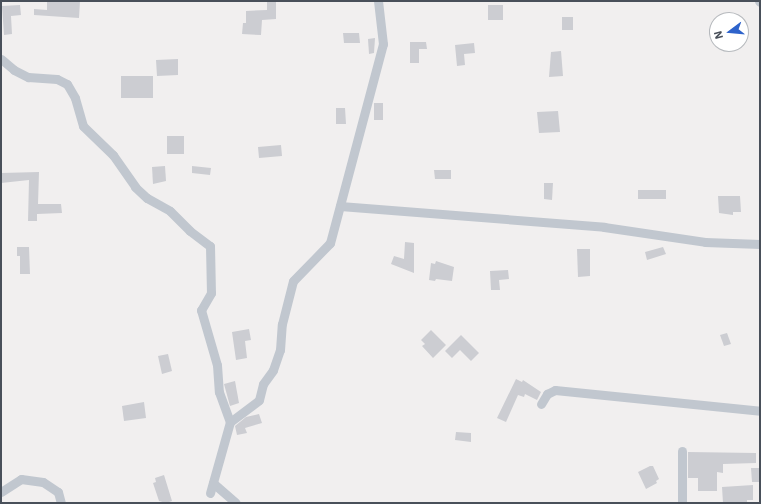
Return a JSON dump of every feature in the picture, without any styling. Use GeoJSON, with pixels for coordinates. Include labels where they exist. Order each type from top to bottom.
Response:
{"type":"FeatureCollection","features":[{"type":"Feature","properties":{"kind":"street"},"geometry":{"type":"LineString","coordinates":[[230,422],[259,400],[263,384],[273,370],[280,350],[282,324],[293,282],[330,243],[350,176],[354,151],[365,120],[373,76],[384,44],[378,1]]}},
{"type":"Feature","properties":{"kind":"street"},"geometry":{"type":"LineString","coordinates":[[1,59],[14,70],[28,77],[57,79],[67,84],[75,98],[83,126],[113,155],[135,187],[147,198],[170,210],[190,231],[210,246],[211,293],[201,310],[216,365],[219,392],[230,422],[210,493]]}},
{"type":"Feature","properties":{"kind":"street"},"geometry":{"type":"LineString","coordinates":[[340,206],[604,227],[704,242],[760,244]]}},
{"type":"Feature","properties":{"kind":"street"},"geometry":{"type":"LineString","coordinates":[[541,404],[547,394],[555,390],[760,411]]}},
{"type":"Feature","properties":{"kind":"street"},"geometry":{"type":"LineString","coordinates":[[682,451],[682,503]]}},
{"type":"Feature","properties":{"kind":"street"},"geometry":{"type":"LineString","coordinates":[[1,492],[21,479],[43,482],[58,492],[61,503]]}},
{"type":"Feature","properties":{"kind":"street"},"geometry":{"type":"LineString","coordinates":[[213,483],[236,503]]}},
{"type":"Feature","properties":{"kind":"building"},"geometry":{"type":"Polygon","coordinates":[[[47,1],[80,1],[79,18],[34,15],[34,9],[47,10],[47,1]]]}},
{"type":"Feature","properties":{"kind":"building"},"geometry":{"type":"Polygon","coordinates":[[[267,1],[276,1],[276,19],[262,20],[261,35],[242,34],[243,23],[246,23],[246,11],[267,10],[267,1]]]}},
{"type":"Feature","properties":{"kind":"building"},"geometry":{"type":"Polygon","coordinates":[[[20,5],[21,15],[11,16],[12,34],[4,35],[2,6],[20,5]]]}},
{"type":"Feature","properties":{"kind":"building"},"geometry":{"type":"Polygon","coordinates":[[[488,5],[503,5],[503,20],[488,20],[488,5]]]}},
{"type":"Feature","properties":{"kind":"building"},"geometry":{"type":"Polygon","coordinates":[[[562,17],[573,17],[573,30],[562,30],[562,17]]]}},
{"type":"Feature","properties":{"kind":"building"},"geometry":{"type":"Polygon","coordinates":[[[343,33],[359,33],[360,43],[344,43],[343,33]]]}},
{"type":"Feature","properties":{"kind":"building"},"geometry":{"type":"Polygon","coordinates":[[[375,38],[374,53],[369,54],[368,39],[375,38]]]}},
{"type":"Feature","properties":{"kind":"building"},"geometry":{"type":"Polygon","coordinates":[[[410,42],[426,42],[427,49],[419,49],[419,63],[410,63],[410,42]]]}},
{"type":"Feature","properties":{"kind":"building"},"geometry":{"type":"Polygon","coordinates":[[[474,43],[475,53],[464,54],[465,65],[457,66],[455,45],[474,43]]]}},
{"type":"Feature","properties":{"kind":"building"},"geometry":{"type":"Polygon","coordinates":[[[561,51],[563,76],[549,77],[551,52],[561,51]]]}},
{"type":"Feature","properties":{"kind":"building"},"geometry":{"type":"Polygon","coordinates":[[[178,59],[178,75],[157,76],[156,60],[178,59]]]}},
{"type":"Feature","properties":{"kind":"building"},"geometry":{"type":"Polygon","coordinates":[[[121,76],[153,76],[153,98],[121,98],[121,76]]]}},
{"type":"Feature","properties":{"kind":"building"},"geometry":{"type":"Polygon","coordinates":[[[374,103],[383,103],[383,120],[374,120],[374,103]]]}},
{"type":"Feature","properties":{"kind":"building"},"geometry":{"type":"Polygon","coordinates":[[[336,108],[345,108],[346,124],[336,124],[336,108]]]}},
{"type":"Feature","properties":{"kind":"building"},"geometry":{"type":"Polygon","coordinates":[[[558,111],[560,132],[539,133],[537,112],[558,111]]]}},
{"type":"Feature","properties":{"kind":"building"},"geometry":{"type":"Polygon","coordinates":[[[167,136],[184,136],[184,154],[167,154],[167,136]]]}},
{"type":"Feature","properties":{"kind":"building"},"geometry":{"type":"Polygon","coordinates":[[[281,145],[282,156],[259,158],[258,147],[281,145]]]}},
{"type":"Feature","properties":{"kind":"building"},"geometry":{"type":"Polygon","coordinates":[[[165,166],[166,181],[153,184],[152,167],[165,166]]]}},
{"type":"Feature","properties":{"kind":"building"},"geometry":{"type":"Polygon","coordinates":[[[192,166],[211,168],[210,175],[192,173],[192,166]]]}},
{"type":"Feature","properties":{"kind":"building"},"geometry":{"type":"Polygon","coordinates":[[[434,170],[451,170],[451,179],[435,179],[434,170]]]}},
{"type":"Feature","properties":{"kind":"building"},"geometry":{"type":"Polygon","coordinates":[[[39,172],[38,204],[61,204],[62,213],[37,214],[37,221],[28,221],[29,180],[1,183],[1,173],[39,172]]]}},
{"type":"Feature","properties":{"kind":"building"},"geometry":{"type":"Polygon","coordinates":[[[544,183],[553,183],[552,200],[544,199],[544,183]]]}},
{"type":"Feature","properties":{"kind":"building"},"geometry":{"type":"Polygon","coordinates":[[[638,190],[666,190],[666,199],[638,199],[638,190]]]}},
{"type":"Feature","properties":{"kind":"building"},"geometry":{"type":"Polygon","coordinates":[[[718,196],[740,196],[741,212],[733,212],[733,215],[719,213],[718,196]]]}},
{"type":"Feature","properties":{"kind":"building"},"geometry":{"type":"Polygon","coordinates":[[[405,242],[414,243],[414,273],[391,264],[394,256],[404,259],[405,242]]]}},
{"type":"Feature","properties":{"kind":"building"},"geometry":{"type":"Polygon","coordinates":[[[17,247],[29,247],[30,274],[20,274],[20,256],[17,256],[17,247]]]}},
{"type":"Feature","properties":{"kind":"building"},"geometry":{"type":"Polygon","coordinates":[[[663,247],[666,254],[647,260],[645,252],[663,247]]]}},
{"type":"Feature","properties":{"kind":"building"},"geometry":{"type":"Polygon","coordinates":[[[577,249],[590,249],[590,276],[578,277],[577,249]]]}},
{"type":"Feature","properties":{"kind":"building"},"geometry":{"type":"Polygon","coordinates":[[[436,261],[454,267],[452,281],[436,279],[435,281],[429,280],[431,263],[435,264],[436,261]]]}},
{"type":"Feature","properties":{"kind":"building"},"geometry":{"type":"Polygon","coordinates":[[[508,270],[509,279],[499,280],[500,290],[491,290],[490,271],[508,270]]]}},
{"type":"Feature","properties":{"kind":"building"},"geometry":{"type":"Polygon","coordinates":[[[249,329],[251,340],[245,341],[247,358],[236,360],[232,332],[249,329]]]}},
{"type":"Feature","properties":{"kind":"building"},"geometry":{"type":"Polygon","coordinates":[[[431,330],[446,345],[433,358],[422,346],[425,344],[421,340],[431,330]]]}},
{"type":"Feature","properties":{"kind":"building"},"geometry":{"type":"Polygon","coordinates":[[[727,333],[731,344],[724,346],[720,335],[727,333]]]}},
{"type":"Feature","properties":{"kind":"building"},"geometry":{"type":"Polygon","coordinates":[[[461,335],[479,353],[471,361],[460,350],[452,358],[445,351],[461,335]]]}},
{"type":"Feature","properties":{"kind":"building"},"geometry":{"type":"Polygon","coordinates":[[[168,354],[172,371],[162,374],[158,356],[168,354]]]}},
{"type":"Feature","properties":{"kind":"building"},"geometry":{"type":"Polygon","coordinates":[[[516,379],[522,382],[523,380],[541,392],[537,400],[525,394],[524,397],[518,395],[506,422],[497,418],[516,379]]]}},
{"type":"Feature","properties":{"kind":"building"},"geometry":{"type":"Polygon","coordinates":[[[235,381],[239,403],[230,406],[224,384],[235,381]]]}},
{"type":"Feature","properties":{"kind":"building"},"geometry":{"type":"Polygon","coordinates":[[[144,402],[146,418],[124,421],[122,406],[144,402]]]}},
{"type":"Feature","properties":{"kind":"building"},"geometry":{"type":"Polygon","coordinates":[[[259,414],[262,423],[245,428],[247,433],[237,435],[235,426],[246,417],[259,414]]]}},
{"type":"Feature","properties":{"kind":"building"},"geometry":{"type":"Polygon","coordinates":[[[456,432],[471,433],[471,442],[455,440],[456,432]]]}},
{"type":"Feature","properties":{"kind":"building"},"geometry":{"type":"Polygon","coordinates":[[[688,452],[756,453],[756,463],[723,464],[723,473],[717,472],[717,491],[698,491],[698,478],[688,478],[688,452]]]}},
{"type":"Feature","properties":{"kind":"building"},"geometry":{"type":"Polygon","coordinates":[[[653,466],[659,479],[656,481],[657,483],[646,489],[638,472],[653,466]]]}},
{"type":"Feature","properties":{"kind":"building"},"geometry":{"type":"Polygon","coordinates":[[[751,468],[760,468],[760,482],[752,482],[751,468]]]}},
{"type":"Feature","properties":{"kind":"building"},"geometry":{"type":"Polygon","coordinates":[[[164,475],[172,501],[166,503],[159,501],[153,483],[156,482],[155,478],[164,475]]]}},
{"type":"Feature","properties":{"kind":"building"},"geometry":{"type":"Polygon","coordinates":[[[753,485],[753,500],[747,500],[747,503],[723,503],[722,487],[753,485]]]}}]}
